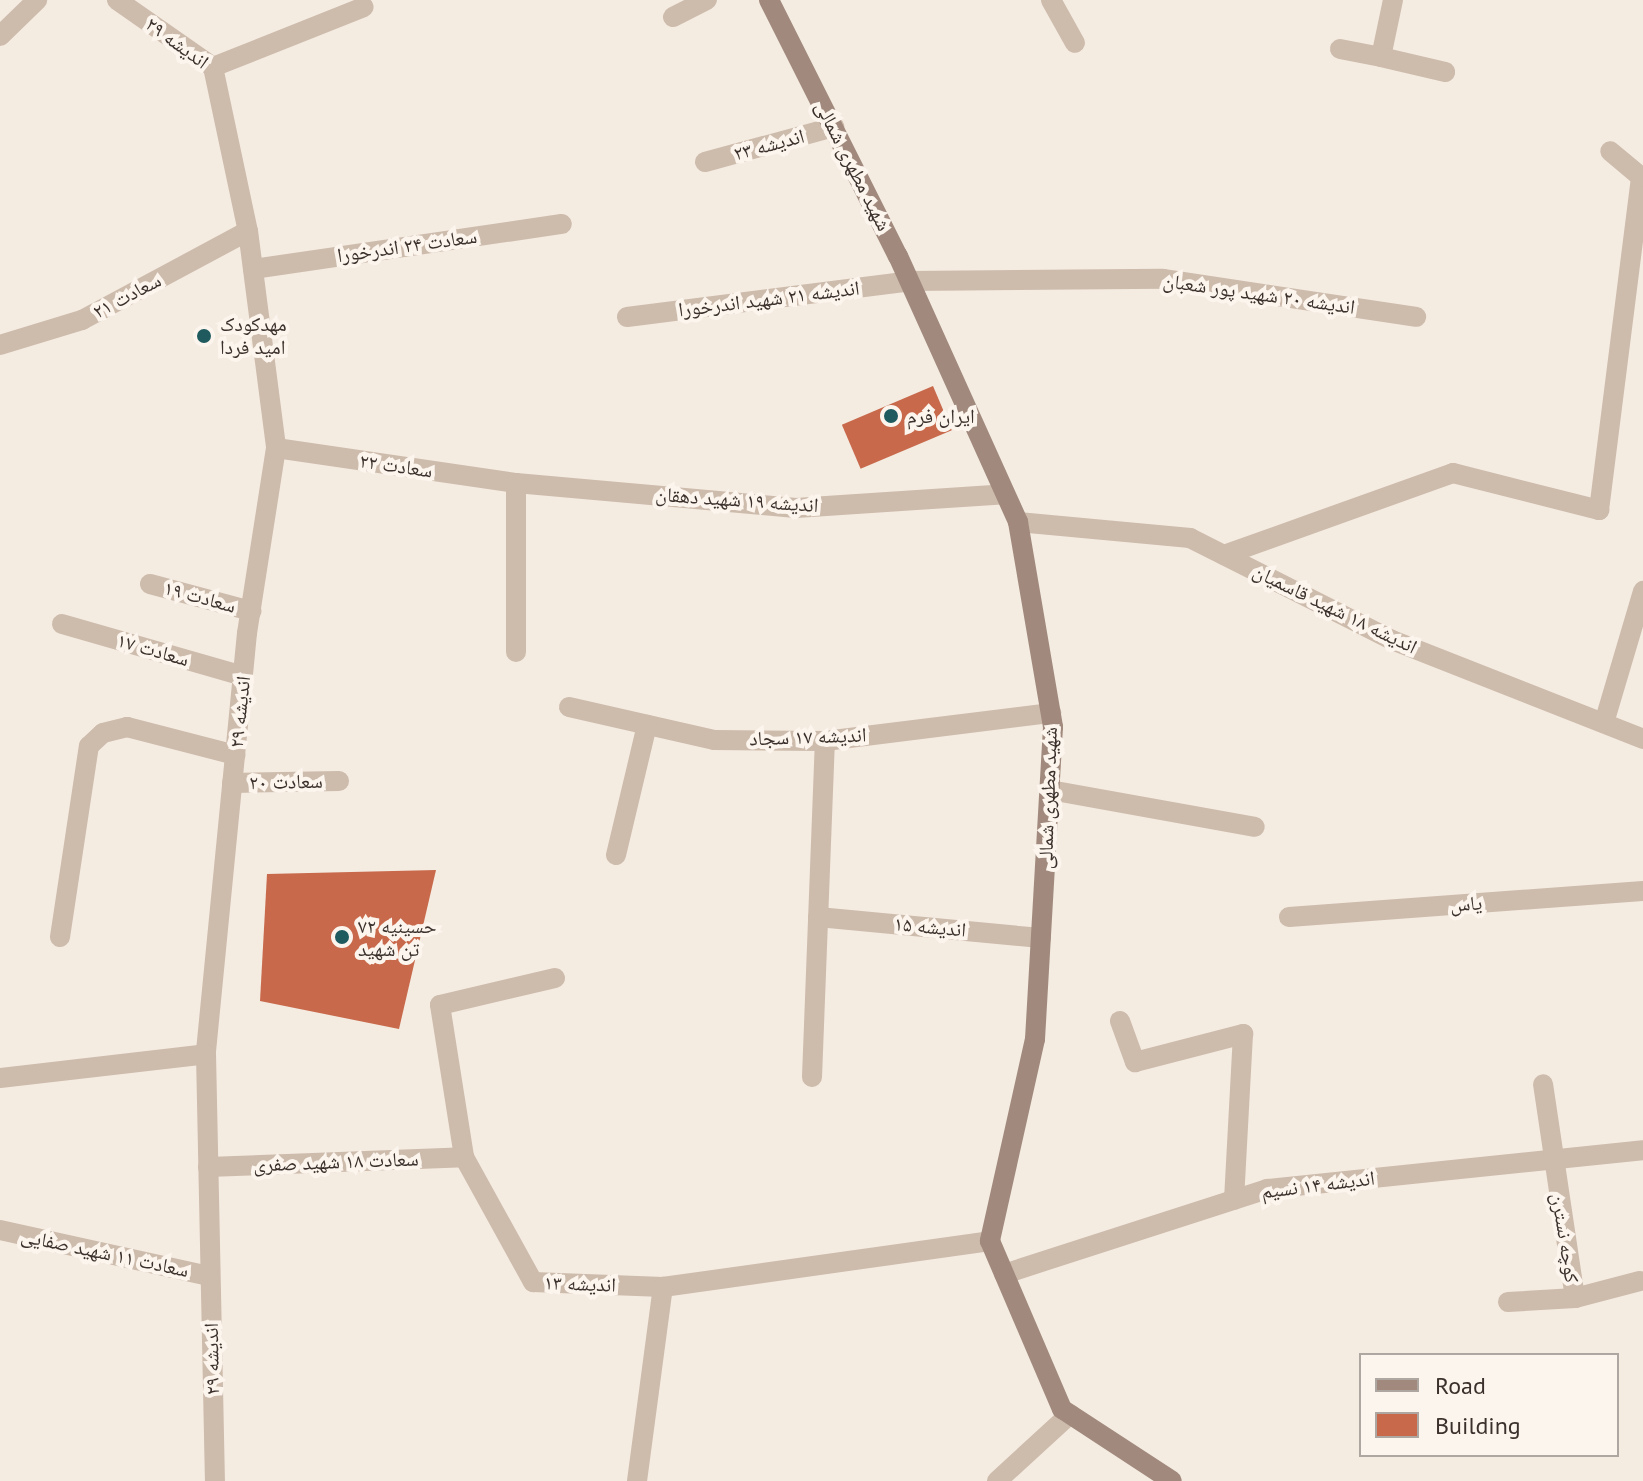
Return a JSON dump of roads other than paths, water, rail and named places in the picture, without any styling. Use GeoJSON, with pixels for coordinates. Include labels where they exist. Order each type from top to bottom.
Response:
{"type":"FeatureCollection","features":[{"type":"Feature","properties":{"kind":"main road","name":"شهید مطهری شمالی"},"geometry":{"type":"LineString","coordinates":[[769,0],[910,281],[1018,522],[1051,713],[1050,790],[1035,1039],[990,1241]]}},
{"type":"Feature","properties":{"kind":"main road"},"geometry":{"type":"LineString","coordinates":[[990,1241],[1062,1409],[1172,1481]]}},
{"type":"Feature","properties":{"kind":"street"},"geometry":{"type":"LineString","coordinates":[[0,36],[37,0]]}},
{"type":"Feature","properties":{"kind":"street","name":"اندیشه ۲۹"},"geometry":{"type":"LineString","coordinates":[[117,0],[213,67],[248,231],[276,448],[243,676],[206,1054],[215,1481]]}},
{"type":"Feature","properties":{"kind":"street"},"geometry":{"type":"LineString","coordinates":[[673,17],[707,0]]}},
{"type":"Feature","properties":{"kind":"street"},"geometry":{"type":"LineString","coordinates":[[1051,0],[1075,43]]}},
{"type":"Feature","properties":{"kind":"street"},"geometry":{"type":"LineString","coordinates":[[1381,57],[1393,0]]}},
{"type":"Feature","properties":{"kind":"street"},"geometry":{"type":"LineString","coordinates":[[213,67],[364,7]]}},
{"type":"Feature","properties":{"kind":"street"},"geometry":{"type":"LineString","coordinates":[[1340,49],[1445,72]]}},
{"type":"Feature","properties":{"kind":"street","name":"اندیشه ۲۳"},"geometry":{"type":"LineString","coordinates":[[705,162],[834,127]]}},
{"type":"Feature","properties":{"kind":"street"},"geometry":{"type":"LineString","coordinates":[[1224,555],[1453,473],[1599,510],[1641,177],[1610,151]]}},
{"type":"Feature","properties":{"kind":"street","name":"سعادت ۲۴ اندرخورا"},"geometry":{"type":"LineString","coordinates":[[253,269],[562,224]]}},
{"type":"Feature","properties":{"kind":"street","name":"سعادت ۲۱"},"geometry":{"type":"LineString","coordinates":[[0,345],[82,320],[248,231]]}},
{"type":"Feature","properties":{"kind":"street","name":"اندیشه ۲۰ شهید پور شعبان"},"geometry":{"type":"LineString","coordinates":[[910,281],[1163,279],[1416,317]]}},
{"type":"Feature","properties":{"kind":"street","name":"اندیشه ۲۱ شهید اندرخورا"},"geometry":{"type":"LineString","coordinates":[[627,317],[910,281]]}},
{"type":"Feature","properties":{"kind":"street","name":"سعادت ۲۲"},"geometry":{"type":"LineString","coordinates":[[276,448],[516,483]]}},
{"type":"Feature","properties":{"kind":"street"},"geometry":{"type":"LineString","coordinates":[[516,483],[516,652]]}},
{"type":"Feature","properties":{"kind":"street","name":"اندیشه ۱۹ شهید دهقان"},"geometry":{"type":"LineString","coordinates":[[516,483],[796,508],[1005,494]]}},
{"type":"Feature","properties":{"kind":"street","name":"اندیشه ۱۸ شهید قاسمیان"},"geometry":{"type":"LineString","coordinates":[[1018,522],[1190,538],[1392,640],[1643,739]]}},
{"type":"Feature","properties":{"kind":"street","name":"سعادت ۱۹"},"geometry":{"type":"LineString","coordinates":[[150,584],[251,611]]}},
{"type":"Feature","properties":{"kind":"street"},"geometry":{"type":"LineString","coordinates":[[1604,723],[1643,591]]}},
{"type":"Feature","properties":{"kind":"street","name":"سعادت ۱۷"},"geometry":{"type":"LineString","coordinates":[[62,624],[243,676]]}},
{"type":"Feature","properties":{"kind":"street","name":"اندیشه ۱۷ سجاد"},"geometry":{"type":"LineString","coordinates":[[569,707],[714,740],[825,741],[1051,713]]}},
{"type":"Feature","properties":{"kind":"street"},"geometry":{"type":"LineString","coordinates":[[616,855],[647,725]]}},
{"type":"Feature","properties":{"kind":"street"},"geometry":{"type":"LineString","coordinates":[[60,937],[89,746],[103,733],[127,727],[235,755]]}},
{"type":"Feature","properties":{"kind":"street"},"geometry":{"type":"LineString","coordinates":[[812,1077],[825,741]]}},
{"type":"Feature","properties":{"kind":"street","name":"سعادت ۲۰"},"geometry":{"type":"LineString","coordinates":[[232,783],[339,781]]}},
{"type":"Feature","properties":{"kind":"street"},"geometry":{"type":"LineString","coordinates":[[1050,790],[1255,827]]}},
{"type":"Feature","properties":{"kind":"street","name":"یاس"},"geometry":{"type":"LineString","coordinates":[[1289,917],[1643,891]]}},
{"type":"Feature","properties":{"kind":"street","name":"اندیشه ۱۵"},"geometry":{"type":"LineString","coordinates":[[818,917],[1041,938]]}},
{"type":"Feature","properties":{"kind":"street","name":"اندیشه ۱۳"},"geometry":{"type":"LineString","coordinates":[[555,978],[440,1005],[464,1157],[533,1282],[663,1287],[990,1241]]}},
{"type":"Feature","properties":{"kind":"street"},"geometry":{"type":"LineString","coordinates":[[1120,1021],[1135,1062],[1243,1034],[1234,1200]]}},
{"type":"Feature","properties":{"kind":"street"},"geometry":{"type":"LineString","coordinates":[[0,1078],[206,1054]]}},
{"type":"Feature","properties":{"kind":"street","name":"کوچه نسترن"},"geometry":{"type":"LineString","coordinates":[[1508,1302],[1575,1298],[1543,1084]]}},
{"type":"Feature","properties":{"kind":"street","name":"اندیشه ۱۴ نسیم"},"geometry":{"type":"LineString","coordinates":[[1004,1274],[1267,1189],[1643,1150]]}},
{"type":"Feature","properties":{"kind":"street","name":"سعادت ۱۸ شهید صفری"},"geometry":{"type":"LineString","coordinates":[[208,1167],[464,1157]]}},
{"type":"Feature","properties":{"kind":"street","name":"سعادت ۱۱ شهید صفایی"},"geometry":{"type":"LineString","coordinates":[[0,1230],[210,1276]]}},
{"type":"Feature","properties":{"kind":"street"},"geometry":{"type":"LineString","coordinates":[[1575,1298],[1640,1281]]}},
{"type":"Feature","properties":{"kind":"street"},"geometry":{"type":"LineString","coordinates":[[637,1481],[663,1287]]}},
{"type":"Feature","properties":{"kind":"street"},"geometry":{"type":"LineString","coordinates":[[997,1481],[1070,1414]]}},
{"type":"Feature","properties":{"kind":"place","name":"مهدکودک امید فردا"},"geometry":{"type":"Point","coordinates":[204,336]}},
{"type":"Feature","properties":{"kind":"place","name":"ایران فرم"},"geometry":{"type":"Point","coordinates":[891,416]}},
{"type":"Feature","properties":{"kind":"place","name":"حسینیه ۷۲ تن شهید"},"geometry":{"type":"Point","coordinates":[342,937]}}]}
